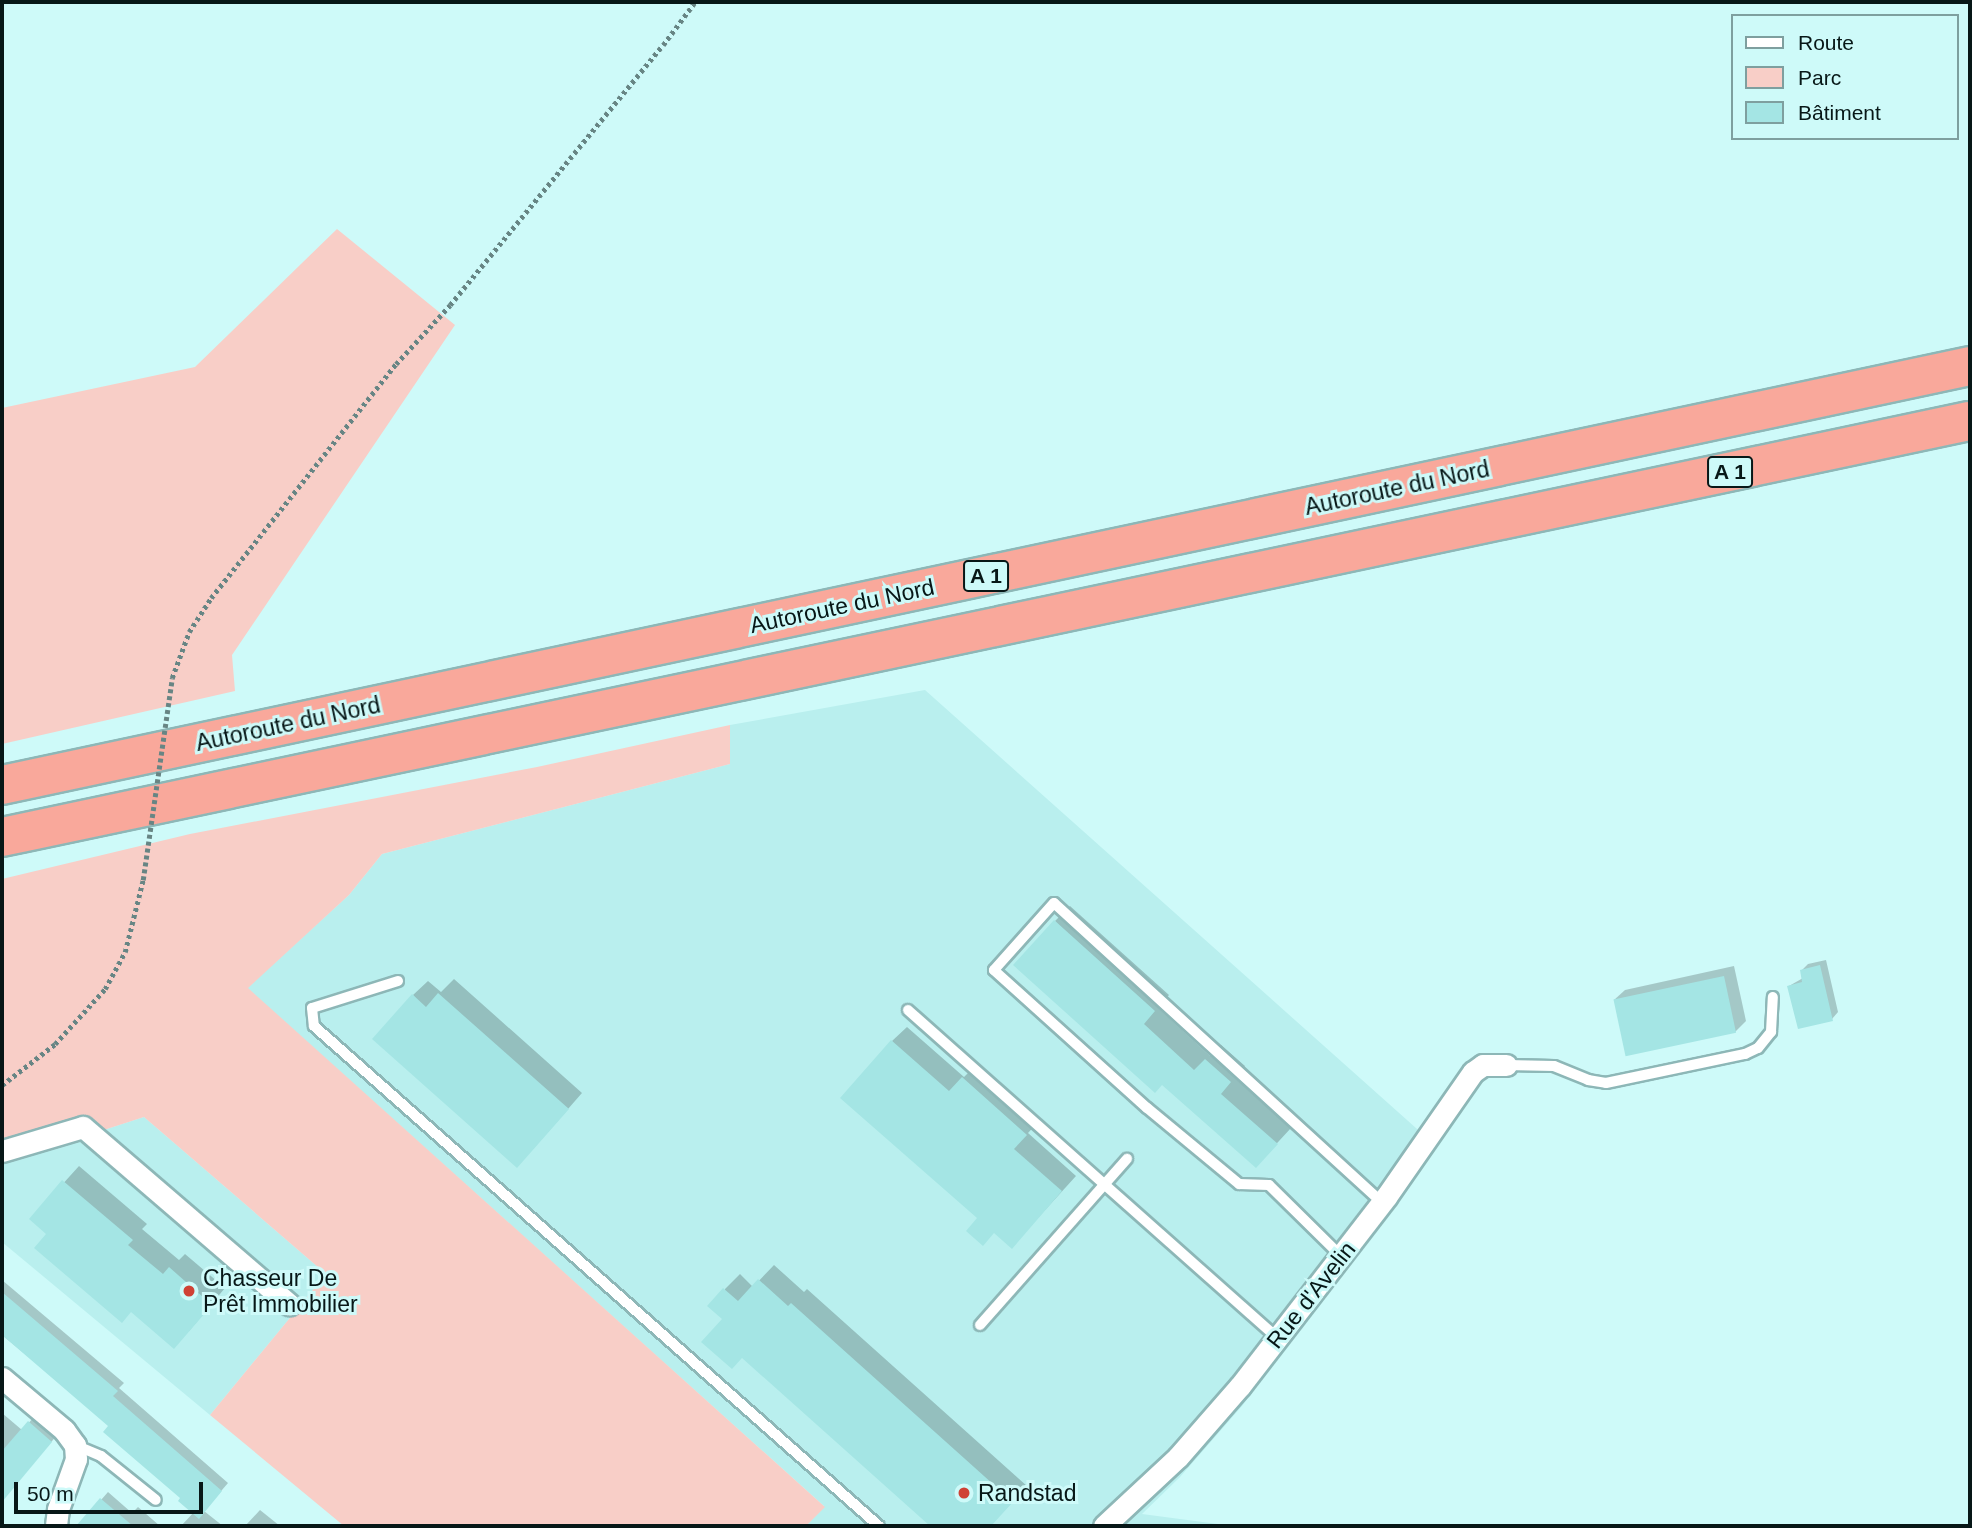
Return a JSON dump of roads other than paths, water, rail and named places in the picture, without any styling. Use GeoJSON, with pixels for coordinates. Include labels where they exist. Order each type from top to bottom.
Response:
{"type":"FeatureCollection","features":[{"type":"Feature","properties":{"kind":"highway","name":"Autoroute du Nord"},"geometry":{"type":"LineString","coordinates":[[2,785],[1970,366]]}},
{"type":"Feature","properties":{"kind":"highway","name":"A 1"},"geometry":{"type":"LineString","coordinates":[[2,837],[1970,421]]}},
{"type":"Feature","properties":{"kind":"street","name":"Rue d'Avelin"},"geometry":{"type":"LineString","coordinates":[[1104,1526],[1197,1437],[1278,1338],[1382,1203],[1473,1072],[1483,1065],[1506,1065]]}},
{"type":"Feature","properties":{"kind":"street"},"geometry":{"type":"LineString","coordinates":[[2,1151],[83,1127],[289,1304]]}},
{"type":"Feature","properties":{"kind":"street"},"geometry":{"type":"LineString","coordinates":[[2,1378],[64,1430],[75,1446],[75,1464],[58,1509],[56,1526]]}},
{"type":"Feature","properties":{"kind":"lane"},"geometry":{"type":"LineString","coordinates":[[1341,1256],[1269,1185],[1239,1184],[1147,1108],[994,970],[1054,903],[1382,1203]]}},
{"type":"Feature","properties":{"kind":"lane"},"geometry":{"type":"LineString","coordinates":[[398,982],[312,1008],[314,1026],[879,1526]]}},
{"type":"Feature","properties":{"kind":"lane"},"geometry":{"type":"LineString","coordinates":[[1506,1065],[1554,1066],[1588,1080],[1606,1083],[1745,1054],[1758,1048],[1771,1032],[1773,997]]}},
{"type":"Feature","properties":{"kind":"lane"},"geometry":{"type":"LineString","coordinates":[[908,1010],[1278,1338]]}},
{"type":"Feature","properties":{"kind":"lane"},"geometry":{"type":"LineString","coordinates":[[980,1325],[1127,1159]]}},
{"type":"Feature","properties":{"kind":"lane"},"geometry":{"type":"LineString","coordinates":[[75,1446],[101,1455],[156,1500]]}},
{"type":"Feature","properties":{"kind":"place","name":"Chasseur De Prêt Immobilier"},"geometry":{"type":"Point","coordinates":[189,1291]}},
{"type":"Feature","properties":{"kind":"place","name":"Randstad"},"geometry":{"type":"Point","coordinates":[964,1493]}}]}
